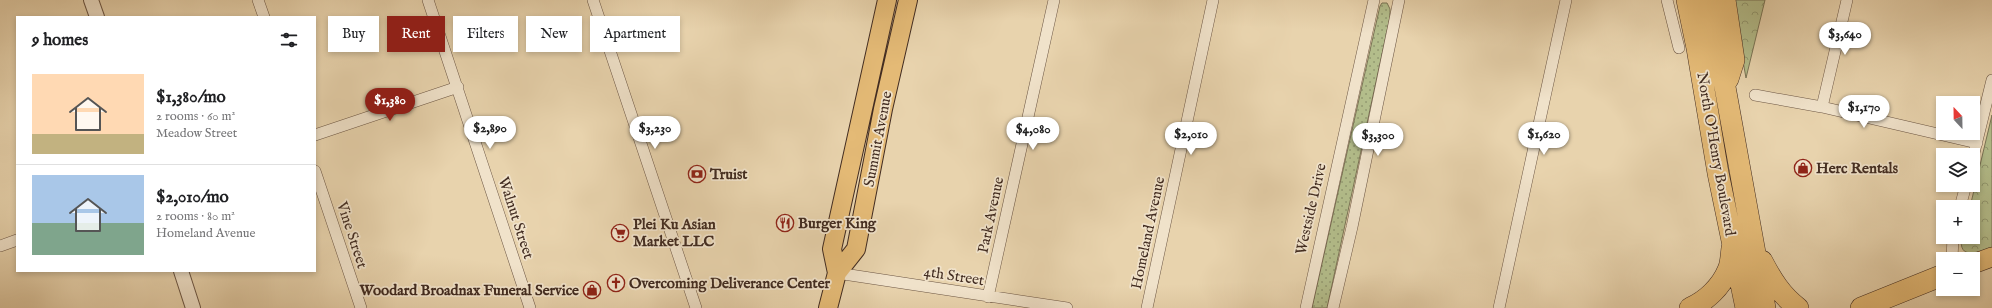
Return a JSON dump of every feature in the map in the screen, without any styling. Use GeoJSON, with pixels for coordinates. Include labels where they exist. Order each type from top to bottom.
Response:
{"type":"FeatureCollection","features":[{"type":"Feature","properties":{"kind":"highway","name":"North O'Henry Boulevard"},"geometry":{"type":"LineString","coordinates":[[1687,0],[1697,48],[1718,173],[1746,308]]}},
{"type":"Feature","properties":{"kind":"highway","name":"North O'Henry Boulevard"},"geometry":{"type":"LineString","coordinates":[[1707,0],[1725,87],[1765,308]]}},
{"type":"Feature","properties":{"kind":"highway"},"geometry":{"type":"LineString","coordinates":[[1725,0],[1734,60],[1725,87]]}},
{"type":"Feature","properties":{"kind":"highway"},"geometry":{"type":"LineString","coordinates":[[1690,308],[1697,305],[1715,291],[1728,270],[1733,244]]}},
{"type":"Feature","properties":{"kind":"highway"},"geometry":{"type":"LineString","coordinates":[[1754,244],[1774,283],[1786,299],[1798,308]]}},
{"type":"Feature","properties":{"kind":"highway"},"geometry":{"type":"LineString","coordinates":[[1980,261],[1992,257]]}},
{"type":"Feature","properties":{"kind":"highway"},"geometry":{"type":"LineString","coordinates":[[1980,272],[1992,268]]}},
{"type":"Feature","properties":{"kind":"highway"},"geometry":{"type":"LineString","coordinates":[[1861,308],[1936,278]]}},
{"type":"Feature","properties":{"kind":"highway"},"geometry":{"type":"LineString","coordinates":[[1890,308],[1936,289]]}},
{"type":"Feature","properties":{"kind":"main road","name":"Summit Avenue"},"geometry":{"type":"LineString","coordinates":[[837,274],[832,249],[887,0]]}},
{"type":"Feature","properties":{"kind":"main road","name":"Summit Avenue"},"geometry":{"type":"LineString","coordinates":[[828,308],[837,274],[856,249],[883,109],[908,0]]}},
{"type":"Feature","properties":{"kind":"street"},"geometry":{"type":"LineString","coordinates":[[91,0],[97,16]]}},
{"type":"Feature","properties":{"kind":"street"},"geometry":{"type":"LineString","coordinates":[[258,0],[264,16]]}},
{"type":"Feature","properties":{"kind":"street","name":"Walnut Street"},"geometry":{"type":"LineString","coordinates":[[428,0],[530,308]]}},
{"type":"Feature","properties":{"kind":"street"},"geometry":{"type":"LineString","coordinates":[[593,0],[696,308]]}},
{"type":"Feature","properties":{"kind":"street","name":"Park Avenue"},"geometry":{"type":"LineString","coordinates":[[988,296],[1054,0]]}},
{"type":"Feature","properties":{"kind":"street","name":"Homeland Avenue"},"geometry":{"type":"LineString","coordinates":[[1147,308],[1213,0]]}},
{"type":"Feature","properties":{"kind":"street","name":"Westside Drive"},"geometry":{"type":"LineString","coordinates":[[1306,308],[1374,0]]}},
{"type":"Feature","properties":{"kind":"street"},"geometry":{"type":"LineString","coordinates":[[1333,308],[1352,227],[1399,0]]}},
{"type":"Feature","properties":{"kind":"street"},"geometry":{"type":"LineString","coordinates":[[1499,308],[1566,0]]}},
{"type":"Feature","properties":{"kind":"street"},"geometry":{"type":"LineString","coordinates":[[1668,0],[1679,48]]}},
{"type":"Feature","properties":{"kind":"street"},"geometry":{"type":"LineString","coordinates":[[1822,107],[1847,0]]}},
{"type":"Feature","properties":{"kind":"street"},"geometry":{"type":"LineString","coordinates":[[1976,148],[1992,80]]}},
{"type":"Feature","properties":{"kind":"street"},"geometry":{"type":"LineString","coordinates":[[316,135],[458,87]]}},
{"type":"Feature","properties":{"kind":"street"},"geometry":{"type":"LineString","coordinates":[[1755,95],[1822,107],[1977,143]]}},
{"type":"Feature","properties":{"kind":"street","name":"Vine Street"},"geometry":{"type":"LineString","coordinates":[[316,174],[361,308]]}},
{"type":"Feature","properties":{"kind":"street"},"geometry":{"type":"LineString","coordinates":[[0,246],[16,240]]}},
{"type":"Feature","properties":{"kind":"street"},"geometry":{"type":"LineString","coordinates":[[181,272],[193,308]]}},
{"type":"Feature","properties":{"kind":"street","name":"4th Street"},"geometry":{"type":"LineString","coordinates":[[837,274],[1067,308]]}},
{"type":"Feature","properties":{"kind":"green space"},"geometry":{"type":"Polygon","coordinates":[[[1732,0],[1765,0],[1746,78],[1732,0]]]}},
{"type":"Feature","properties":{"kind":"green space"},"geometry":{"type":"Polygon","coordinates":[[[1382,3],[1387,3],[1390,9],[1390,17],[1327,308],[1312,308],[1380,6],[1382,3]]]}},
{"type":"Feature","properties":{"kind":"green space"},"geometry":{"type":"Polygon","coordinates":[[[1992,115],[1992,247],[1982,251],[1966,252],[1961,244],[1980,244],[1980,200],[1972,200],[1974,192],[1980,192],[1980,165],[1992,115]]]}},
{"type":"Feature","properties":{"kind":"place","name":"Herc Rentals"},"geometry":{"type":"Point","coordinates":[1803,168]}},
{"type":"Feature","properties":{"kind":"place","name":"Truist"},"geometry":{"type":"Point","coordinates":[697,174]}},
{"type":"Feature","properties":{"kind":"place","name":"Burger King"},"geometry":{"type":"Point","coordinates":[785,223]}},
{"type":"Feature","properties":{"kind":"place","name":"Plei Ku Asian Market LLC"},"geometry":{"type":"Point","coordinates":[620,233]}},
{"type":"Feature","properties":{"kind":"place","name":"Overcoming Deliverance Center"},"geometry":{"type":"Point","coordinates":[616,283]}},
{"type":"Feature","properties":{"kind":"place","name":"Woodard Broadnax Funeral Service"},"geometry":{"type":"Point","coordinates":[592,290]}}]}
